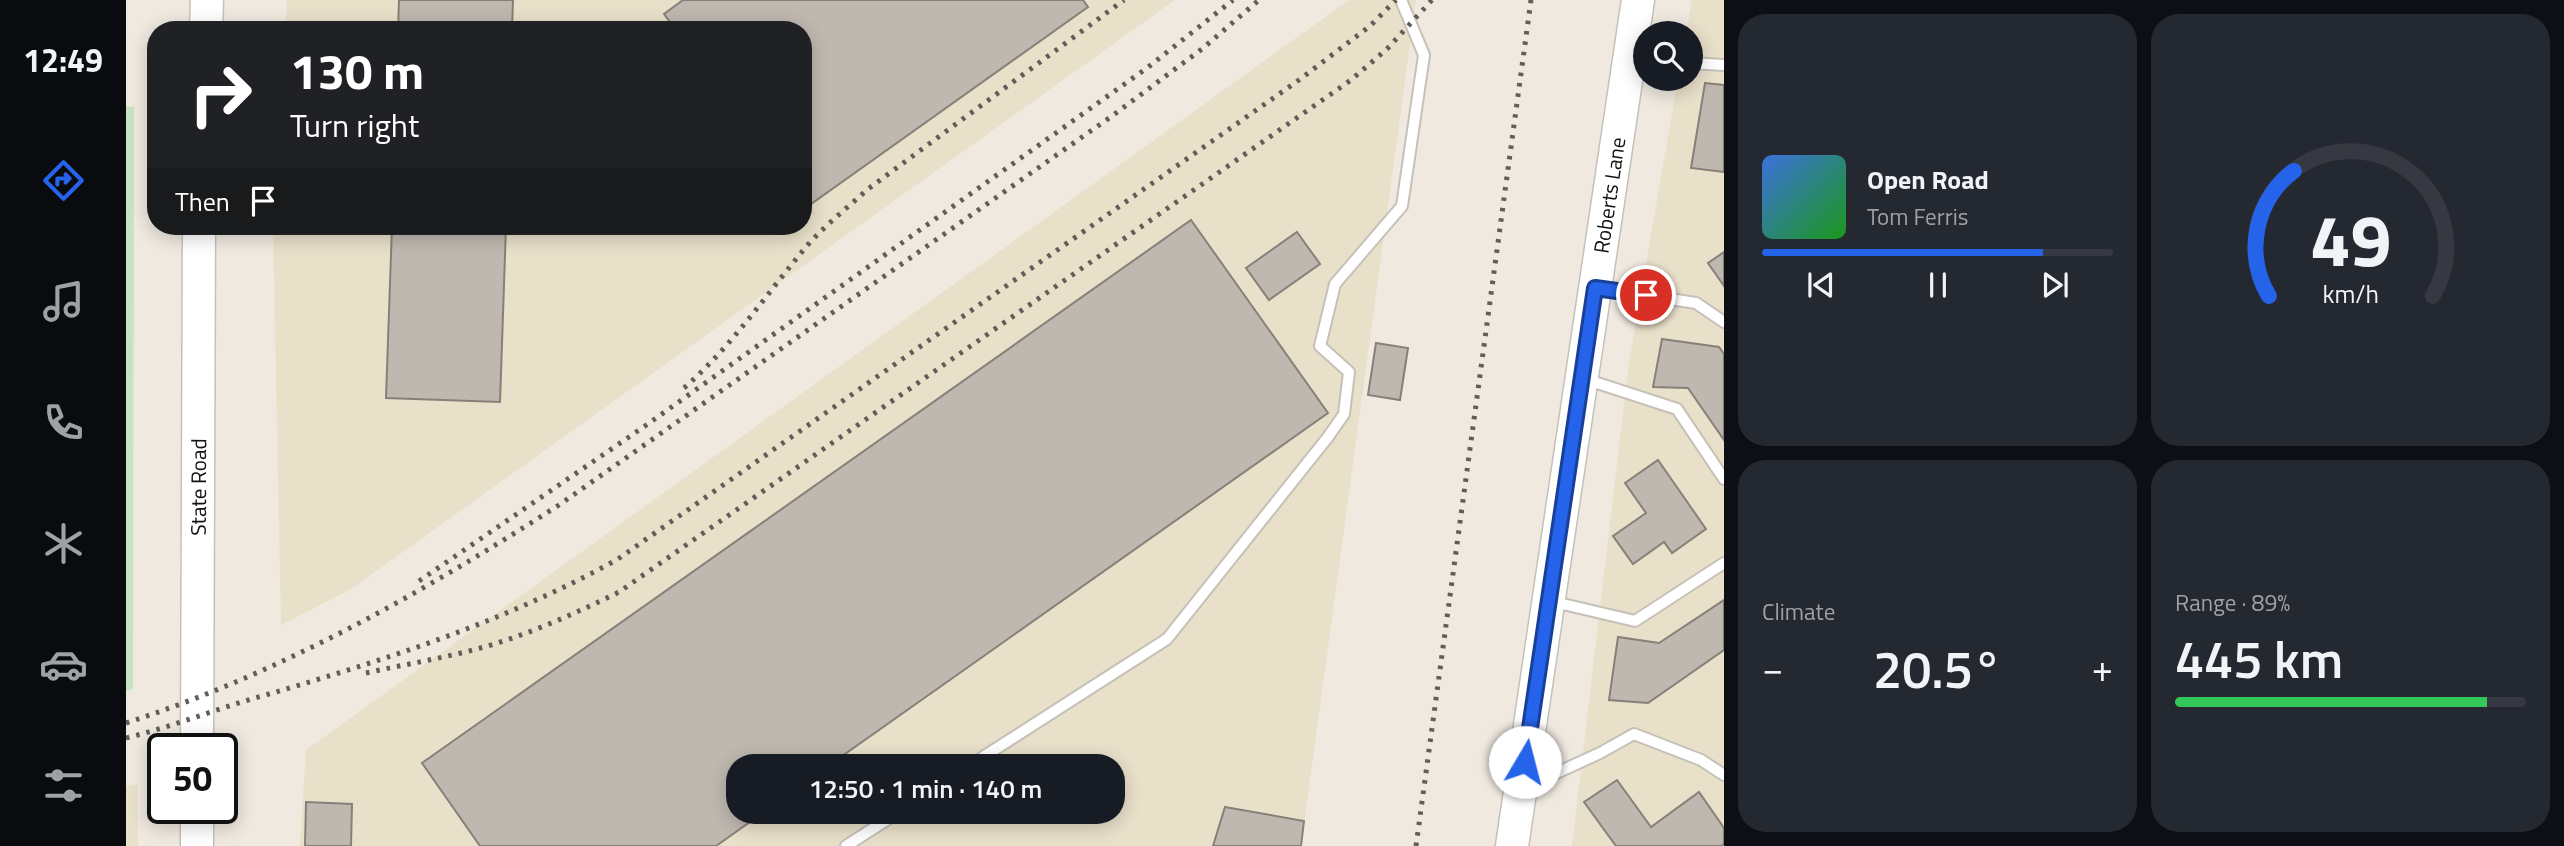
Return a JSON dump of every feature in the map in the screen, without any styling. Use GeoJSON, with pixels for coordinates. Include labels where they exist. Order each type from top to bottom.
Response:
{"type":"FeatureCollection","features":[{"type":"Feature","properties":{"kind":"main road"},"geometry":{"type":"LineString","coordinates":[[206,21],[207,0]]}},
{"type":"Feature","properties":{"kind":"main road","name":"Roberts Lane"},"geometry":{"type":"LineString","coordinates":[[1638,0],[1638,21]]}},
{"type":"Feature","properties":{"kind":"main road","name":"Roberts Lane"},"geometry":{"type":"LineString","coordinates":[[1513,846],[1595,288],[1633,80]]}},
{"type":"Feature","properties":{"kind":"main road","name":"State Road"},"geometry":{"type":"LineString","coordinates":[[197,733],[199,235]]}},
{"type":"Feature","properties":{"kind":"main road"},"geometry":{"type":"LineString","coordinates":[[197,824],[197,846]]}},
{"type":"Feature","properties":{"kind":"lane"},"geometry":{"type":"LineString","coordinates":[[988,754],[1167,639],[1345,414],[1349,372],[1320,346],[1335,284],[1402,206],[1424,55],[1401,0]]}},
{"type":"Feature","properties":{"kind":"lane"},"geometry":{"type":"LineString","coordinates":[[1703,64],[1724,65]]}},
{"type":"Feature","properties":{"kind":"lane"},"geometry":{"type":"LineString","coordinates":[[1595,288],[1696,303],[1724,322]]}},
{"type":"Feature","properties":{"kind":"lane"},"geometry":{"type":"LineString","coordinates":[[1582,378],[1677,409],[1724,479]]}},
{"type":"Feature","properties":{"kind":"lane"},"geometry":{"type":"LineString","coordinates":[[1549,601],[1635,621],[1724,563]]}},
{"type":"Feature","properties":{"kind":"lane"},"geometry":{"type":"LineString","coordinates":[[1521,789],[1600,753],[1634,734],[1701,760],[1724,775]]}},
{"type":"Feature","properties":{"kind":"lane"},"geometry":{"type":"LineString","coordinates":[[846,846],[880,824]]}},
{"type":"Feature","properties":{"kind":"shaded area"},"geometry":{"type":"Polygon","coordinates":[[[287,0],[1175,0],[351,589],[281,625],[273,235],[812,235],[812,21],[286,21],[287,0]]]}},
{"type":"Feature","properties":{"kind":"shaded area"},"geometry":{"type":"Polygon","coordinates":[[[1349,0],[1416,0],[1301,846],[300,846],[306,750],[1349,0]]]}},
{"type":"Feature","properties":{"kind":"shaded area"},"geometry":{"type":"Polygon","coordinates":[[[1692,0],[1724,0],[1724,846],[1572,846],[1629,362],[1676,91],[1703,91],[1703,21],[1688,21],[1692,0]]]}},
{"type":"Feature","properties":{"kind":"shaded area"},"geometry":{"type":"Polygon","coordinates":[[[137,784],[138,846],[126,846],[126,786],[137,784]]]}},
{"type":"Feature","properties":{"kind":"green space"},"geometry":{"type":"Polygon","coordinates":[[[126,106],[134,107],[133,689],[126,691],[126,106]]]}},
{"type":"Feature","properties":{"kind":"building"},"geometry":{"type":"Polygon","coordinates":[[[399,0],[513,0],[512,21],[398,21],[399,0]]]}},
{"type":"Feature","properties":{"kind":"building"},"geometry":{"type":"Polygon","coordinates":[[[683,0],[1083,0],[1088,7],[812,203],[812,21],[669,21],[664,14],[683,0]]]}},
{"type":"Feature","properties":{"kind":"building"},"geometry":{"type":"Polygon","coordinates":[[[1705,83],[1724,85],[1724,172],[1691,168],[1705,83]]]}},
{"type":"Feature","properties":{"kind":"building"},"geometry":{"type":"Polygon","coordinates":[[[1191,220],[1328,413],[845,754],[726,754],[726,824],[747,824],[716,846],[480,846],[422,763],[1191,220]]]}},
{"type":"Feature","properties":{"kind":"building"},"geometry":{"type":"Polygon","coordinates":[[[1297,232],[1320,264],[1269,300],[1246,268],[1297,232]]]}},
{"type":"Feature","properties":{"kind":"building"},"geometry":{"type":"Polygon","coordinates":[[[392,235],[506,235],[500,402],[386,398],[392,235]]]}},
{"type":"Feature","properties":{"kind":"building"},"geometry":{"type":"Polygon","coordinates":[[[1724,252],[1724,286],[1708,263],[1724,252]]]}},
{"type":"Feature","properties":{"kind":"building"},"geometry":{"type":"Polygon","coordinates":[[[1662,339],[1719,347],[1724,354],[1724,440],[1688,388],[1653,387],[1662,339]]]}},
{"type":"Feature","properties":{"kind":"building"},"geometry":{"type":"Polygon","coordinates":[[[1376,343],[1408,348],[1400,400],[1368,395],[1376,343]]]}},
{"type":"Feature","properties":{"kind":"building"},"geometry":{"type":"Polygon","coordinates":[[[1658,460],[1706,529],[1672,553],[1664,542],[1633,564],[1613,536],[1646,513],[1625,483],[1658,460]]]}},
{"type":"Feature","properties":{"kind":"building"},"geometry":{"type":"Polygon","coordinates":[[[1724,600],[1724,650],[1648,703],[1609,700],[1618,637],[1659,643],[1724,600]]]}},
{"type":"Feature","properties":{"kind":"building"},"geometry":{"type":"Polygon","coordinates":[[[1617,780],[1651,827],[1699,792],[1724,828],[1724,844],[1616,846],[1584,802],[1617,780]]]}},
{"type":"Feature","properties":{"kind":"building"},"geometry":{"type":"Polygon","coordinates":[[[306,802],[352,804],[351,846],[305,846],[306,802]]]}},
{"type":"Feature","properties":{"kind":"building"},"geometry":{"type":"Polygon","coordinates":[[[1225,807],[1304,821],[1301,846],[1213,846],[1225,807]]]}},
{"type":"Feature","properties":{"kind":"railway"},"geometry":{"type":"LineString","coordinates":[[684,388],[731,340],[808,244],[868,189],[1124,0]]}},
{"type":"Feature","properties":{"kind":"railway"},"geometry":{"type":"LineString","coordinates":[[419,581],[645,426],[1147,68],[1233,0]]}},
{"type":"Feature","properties":{"kind":"railway"},"geometry":{"type":"LineString","coordinates":[[126,723],[240,680],[349,628],[455,569],[559,505],[1112,116],[1202,49],[1259,0]]}},
{"type":"Feature","properties":{"kind":"railway"},"geometry":{"type":"LineString","coordinates":[[126,738],[358,667],[447,636],[534,601],[618,559],[1299,80],[1370,26],[1396,0]]}},
{"type":"Feature","properties":{"kind":"railway"},"geometry":{"type":"LineString","coordinates":[[366,673],[492,645],[547,625],[619,592],[1351,80],[1387,49],[1432,0]]}},
{"type":"Feature","properties":{"kind":"railway"},"geometry":{"type":"LineString","coordinates":[[1416,846],[1531,0]]}},
{"type":"Feature","properties":{"kind":"route"},"geometry":{"type":"LineString","coordinates":[[1525,762],[1595,288],[1646,295]]}}]}
